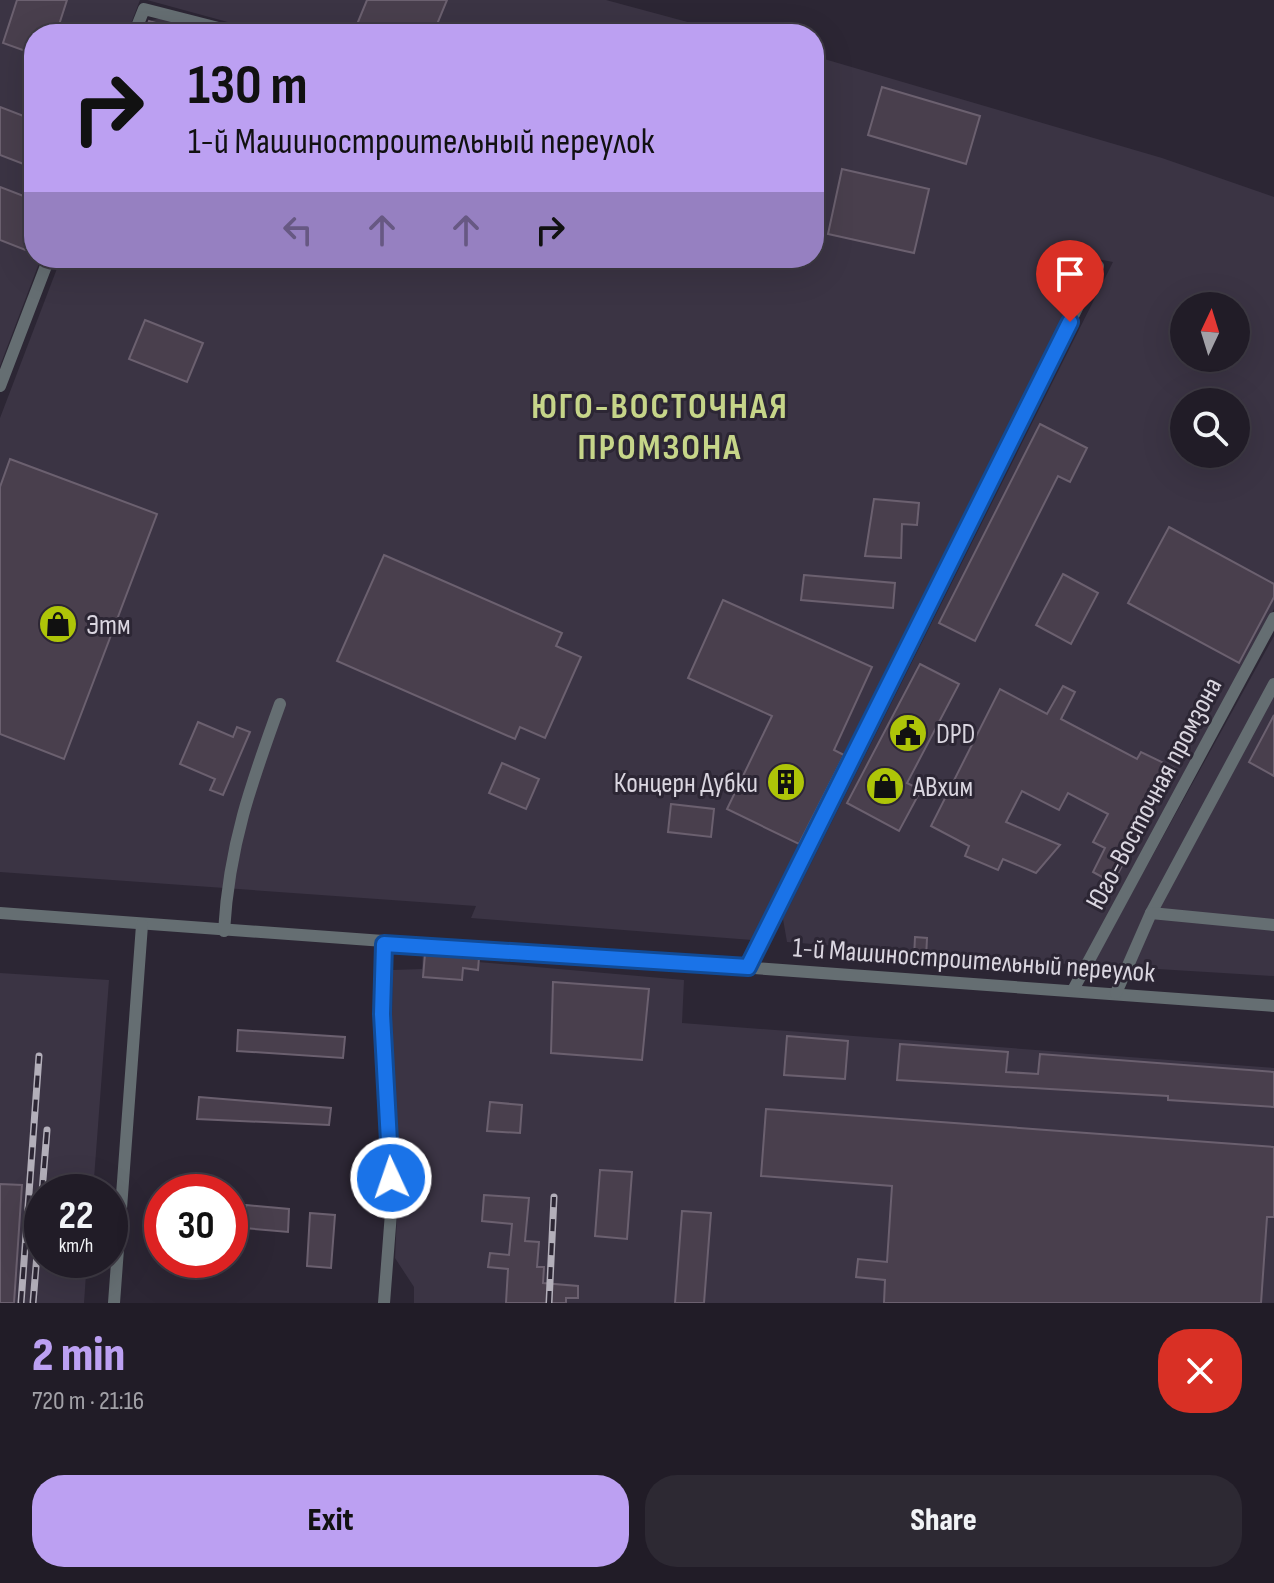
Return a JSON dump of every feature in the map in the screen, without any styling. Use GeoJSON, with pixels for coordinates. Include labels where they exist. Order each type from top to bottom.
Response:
{"type":"FeatureCollection","features":[{"type":"Feature","properties":{"kind":"street"},"geometry":{"type":"LineString","coordinates":[[138,24],[144,9],[203,24]]}},
{"type":"Feature","properties":{"kind":"street"},"geometry":{"type":"LineString","coordinates":[[748,967],[1098,266]]}},
{"type":"Feature","properties":{"kind":"street"},"geometry":{"type":"LineString","coordinates":[[0,386],[45,268]]}},
{"type":"Feature","properties":{"kind":"street","name":"Юго-Восточная промзона"},"geometry":{"type":"LineString","coordinates":[[1073,990],[1274,618]]}},
{"type":"Feature","properties":{"kind":"street"},"geometry":{"type":"LineString","coordinates":[[1116,993],[1151,913],[1274,684]]}},
{"type":"Feature","properties":{"kind":"street"},"geometry":{"type":"LineString","coordinates":[[224,931],[228,874],[235,839],[280,704]]}},
{"type":"Feature","properties":{"kind":"street","name":"1-й Машиностроительный переулок"},"geometry":{"type":"LineString","coordinates":[[0,913],[384,944],[1274,1006]]}},
{"type":"Feature","properties":{"kind":"street"},"geometry":{"type":"LineString","coordinates":[[1151,913],[1274,925]]}},
{"type":"Feature","properties":{"kind":"street"},"geometry":{"type":"LineString","coordinates":[[114,1303],[142,925]]}},
{"type":"Feature","properties":{"kind":"street"},"geometry":{"type":"LineString","coordinates":[[384,944],[382,1014],[392,1200],[384,1303]]}},
{"type":"Feature","properties":{"kind":"shaded area"},"geometry":{"type":"Polygon","coordinates":[[[0,0],[140,0],[131,24],[24,24],[24,268],[37,268],[0,366],[0,0]]]}},
{"type":"Feature","properties":{"kind":"shaded area"},"geometry":{"type":"Polygon","coordinates":[[[147,0],[606,0],[695,24],[235,24],[147,0]]]}},
{"type":"Feature","properties":{"kind":"shaded area"},"geometry":{"type":"Polygon","coordinates":[[[163,18],[184,24],[150,24],[152,20],[163,18]]]}},
{"type":"Feature","properties":{"kind":"shaded area"},"geometry":{"type":"Polygon","coordinates":[[[824,59],[1162,158],[1274,197],[1274,609],[1081,965],[787,942],[783,919],[1113,262],[1092,258],[752,940],[471,918],[476,906],[0,872],[0,418],[57,268],[824,268],[824,59]]]}},
{"type":"Feature","properties":{"kind":"shaded area"},"geometry":{"type":"Polygon","coordinates":[[[1274,636],[1274,976],[1092,965],[1274,636]]]}},
{"type":"Feature","properties":{"kind":"shaded area"},"geometry":{"type":"Polygon","coordinates":[[[423,949],[478,954],[478,962],[684,980],[682,1023],[1274,1068],[1274,1303],[414,1303],[414,1287],[395,1258],[399,1175],[391,1055],[393,970],[422,969],[423,949]]]}},
{"type":"Feature","properties":{"kind":"shaded area"},"geometry":{"type":"Polygon","coordinates":[[[0,973],[109,980],[94,1174],[24,1174],[24,1278],[86,1278],[84,1303],[0,1303],[0,973]]]}},
{"type":"Feature","properties":{"kind":"building"},"geometry":{"type":"Polygon","coordinates":[[[17,0],[67,0],[59,24],[24,24],[24,50],[3,43],[17,0]]]}},
{"type":"Feature","properties":{"kind":"building"},"geometry":{"type":"Polygon","coordinates":[[[367,0],[447,0],[437,24],[357,24],[367,0]]]}},
{"type":"Feature","properties":{"kind":"building"},"geometry":{"type":"Polygon","coordinates":[[[882,87],[980,116],[966,164],[868,135],[882,87]]]}},
{"type":"Feature","properties":{"kind":"building"},"geometry":{"type":"Polygon","coordinates":[[[0,107],[24,116],[24,164],[0,155],[0,107]]]}},
{"type":"Feature","properties":{"kind":"building"},"geometry":{"type":"Polygon","coordinates":[[[842,169],[929,189],[914,253],[828,234],[842,169]]]}},
{"type":"Feature","properties":{"kind":"building"},"geometry":{"type":"Polygon","coordinates":[[[0,187],[24,196],[24,249],[0,240],[0,187]]]}},
{"type":"Feature","properties":{"kind":"building"},"geometry":{"type":"Polygon","coordinates":[[[145,320],[203,343],[187,382],[129,359],[145,320]]]}},
{"type":"Feature","properties":{"kind":"building"},"geometry":{"type":"Polygon","coordinates":[[[1040,424],[1087,448],[1070,482],[1058,476],[975,641],[939,623],[1040,424]]]}},
{"type":"Feature","properties":{"kind":"building","name":"Этм"},"geometry":{"type":"Polygon","coordinates":[[[10,459],[157,514],[64,759],[0,734],[0,487],[10,459]]]}},
{"type":"Feature","properties":{"kind":"building"},"geometry":{"type":"Polygon","coordinates":[[[874,499],[919,503],[917,525],[902,524],[901,558],[865,556],[874,499]]]}},
{"type":"Feature","properties":{"kind":"building"},"geometry":{"type":"Polygon","coordinates":[[[1169,527],[1274,584],[1274,597],[1239,663],[1128,603],[1169,527]]]}},
{"type":"Feature","properties":{"kind":"building"},"geometry":{"type":"Polygon","coordinates":[[[384,555],[562,633],[556,646],[581,657],[545,738],[520,727],[515,739],[337,661],[384,555]]]}},
{"type":"Feature","properties":{"kind":"building"},"geometry":{"type":"Polygon","coordinates":[[[1063,574],[1098,593],[1071,644],[1036,625],[1063,574]]]}},
{"type":"Feature","properties":{"kind":"building"},"geometry":{"type":"Polygon","coordinates":[[[804,575],[895,583],[893,608],[801,600],[804,575]]]}},
{"type":"Feature","properties":{"kind":"building"},"geometry":{"type":"Polygon","coordinates":[[[723,600],[872,667],[834,750],[844,755],[799,844],[727,809],[772,716],[688,678],[723,600]]]}},
{"type":"Feature","properties":{"kind":"building","name":"DPD"},"geometry":{"type":"Polygon","coordinates":[[[920,664],[959,684],[907,783],[921,790],[899,831],[847,803],[920,664]]]}},
{"type":"Feature","properties":{"kind":"building"},"geometry":{"type":"Polygon","coordinates":[[[1063,686],[1075,692],[1061,719],[1137,759],[1141,752],[1174,768],[1113,883],[1093,872],[1105,848],[1093,842],[1108,814],[1068,793],[1059,810],[1022,791],[1006,822],[1060,845],[1036,873],[1003,859],[998,870],[965,856],[969,846],[931,826],[1000,689],[1047,714],[1063,686]]]}},
{"type":"Feature","properties":{"kind":"building"},"geometry":{"type":"Polygon","coordinates":[[[1274,715],[1274,776],[1249,762],[1274,715]]]}},
{"type":"Feature","properties":{"kind":"building"},"geometry":{"type":"Polygon","coordinates":[[[198,722],[233,737],[237,727],[250,732],[223,795],[210,790],[215,779],[180,764],[198,722]]]}},
{"type":"Feature","properties":{"kind":"building"},"geometry":{"type":"Polygon","coordinates":[[[502,763],[539,779],[526,809],[489,793],[502,763]]]}},
{"type":"Feature","properties":{"kind":"building"},"geometry":{"type":"Polygon","coordinates":[[[671,804],[714,809],[711,837],[668,832],[671,804]]]}},
{"type":"Feature","properties":{"kind":"building"},"geometry":{"type":"Polygon","coordinates":[[[915,937],[927,938],[926,959],[914,958],[915,937]]]}},
{"type":"Feature","properties":{"kind":"building"},"geometry":{"type":"Polygon","coordinates":[[[425,954],[479,958],[478,970],[463,968],[462,980],[423,977],[425,954]]]}},
{"type":"Feature","properties":{"kind":"building"},"geometry":{"type":"Polygon","coordinates":[[[553,982],[649,989],[642,1060],[551,1053],[553,982]]]}},
{"type":"Feature","properties":{"kind":"building"},"geometry":{"type":"Polygon","coordinates":[[[238,1030],[345,1037],[343,1058],[237,1051],[238,1030]]]}},
{"type":"Feature","properties":{"kind":"building"},"geometry":{"type":"Polygon","coordinates":[[[787,1036],[848,1041],[845,1079],[784,1075],[787,1036]]]}},
{"type":"Feature","properties":{"kind":"building"},"geometry":{"type":"Polygon","coordinates":[[[900,1044],[1008,1052],[1006,1072],[1038,1074],[1040,1054],[1274,1072],[1274,1107],[1168,1100],[1168,1096],[897,1080],[900,1044]]]}},
{"type":"Feature","properties":{"kind":"building"},"geometry":{"type":"Polygon","coordinates":[[[199,1097],[331,1108],[329,1125],[197,1119],[199,1097]]]}},
{"type":"Feature","properties":{"kind":"building"},"geometry":{"type":"Polygon","coordinates":[[[490,1102],[522,1105],[520,1133],[487,1131],[490,1102]]]}},
{"type":"Feature","properties":{"kind":"building"},"geometry":{"type":"Polygon","coordinates":[[[766,1109],[1274,1147],[1274,1217],[1267,1217],[1261,1303],[884,1303],[885,1280],[856,1277],[858,1259],[887,1262],[892,1186],[761,1176],[766,1109]]]}},
{"type":"Feature","properties":{"kind":"building"},"geometry":{"type":"Polygon","coordinates":[[[600,1170],[632,1172],[627,1239],[595,1236],[600,1170]]]}},
{"type":"Feature","properties":{"kind":"building"},"geometry":{"type":"Polygon","coordinates":[[[0,1184],[22,1185],[14,1303],[0,1303],[0,1184]]]}},
{"type":"Feature","properties":{"kind":"building"},"geometry":{"type":"Polygon","coordinates":[[[484,1195],[529,1198],[525,1241],[539,1242],[537,1267],[544,1267],[543,1283],[578,1286],[578,1298],[566,1298],[566,1303],[506,1303],[508,1269],[488,1267],[490,1253],[509,1255],[512,1224],[482,1221],[484,1195]]]}},
{"type":"Feature","properties":{"kind":"building"},"geometry":{"type":"Polygon","coordinates":[[[248,1205],[289,1209],[288,1232],[248,1228],[248,1205]]]}},
{"type":"Feature","properties":{"kind":"building"},"geometry":{"type":"Polygon","coordinates":[[[682,1211],[711,1213],[704,1303],[675,1303],[682,1211]]]}},
{"type":"Feature","properties":{"kind":"building"},"geometry":{"type":"Polygon","coordinates":[[[310,1213],[335,1215],[331,1268],[307,1266],[310,1213]]]}},
{"type":"Feature","properties":{"kind":"railway"},"geometry":{"type":"LineString","coordinates":[[21,1303],[39,1056]]}},
{"type":"Feature","properties":{"kind":"railway"},"geometry":{"type":"LineString","coordinates":[[43,1174],[47,1130]]}},
{"type":"Feature","properties":{"kind":"railway"},"geometry":{"type":"LineString","coordinates":[[549,1303],[554,1197]]}},
{"type":"Feature","properties":{"kind":"railway"},"geometry":{"type":"LineString","coordinates":[[33,1303],[35,1278]]}},
{"type":"Feature","properties":{"kind":"place","name":"Этм"},"geometry":{"type":"Point","coordinates":[58,624]}},
{"type":"Feature","properties":{"kind":"place","name":"DPD"},"geometry":{"type":"Point","coordinates":[908,733]}},
{"type":"Feature","properties":{"kind":"place","name":"Концерн Дубки"},"geometry":{"type":"Point","coordinates":[786,782]}},
{"type":"Feature","properties":{"kind":"place","name":"АВхим"},"geometry":{"type":"Point","coordinates":[885,786]}},
{"type":"Feature","properties":{"kind":"district","name":"ЮГО-ВОСТОЧНАЯ ПРОМЗОНА"},"geometry":{"type":"Point","coordinates":[660,426]}},
{"type":"Feature","properties":{"kind":"route"},"geometry":{"type":"LineString","coordinates":[[391,1178],[382,1014],[384,944],[748,967],[1070,322]]}}]}
